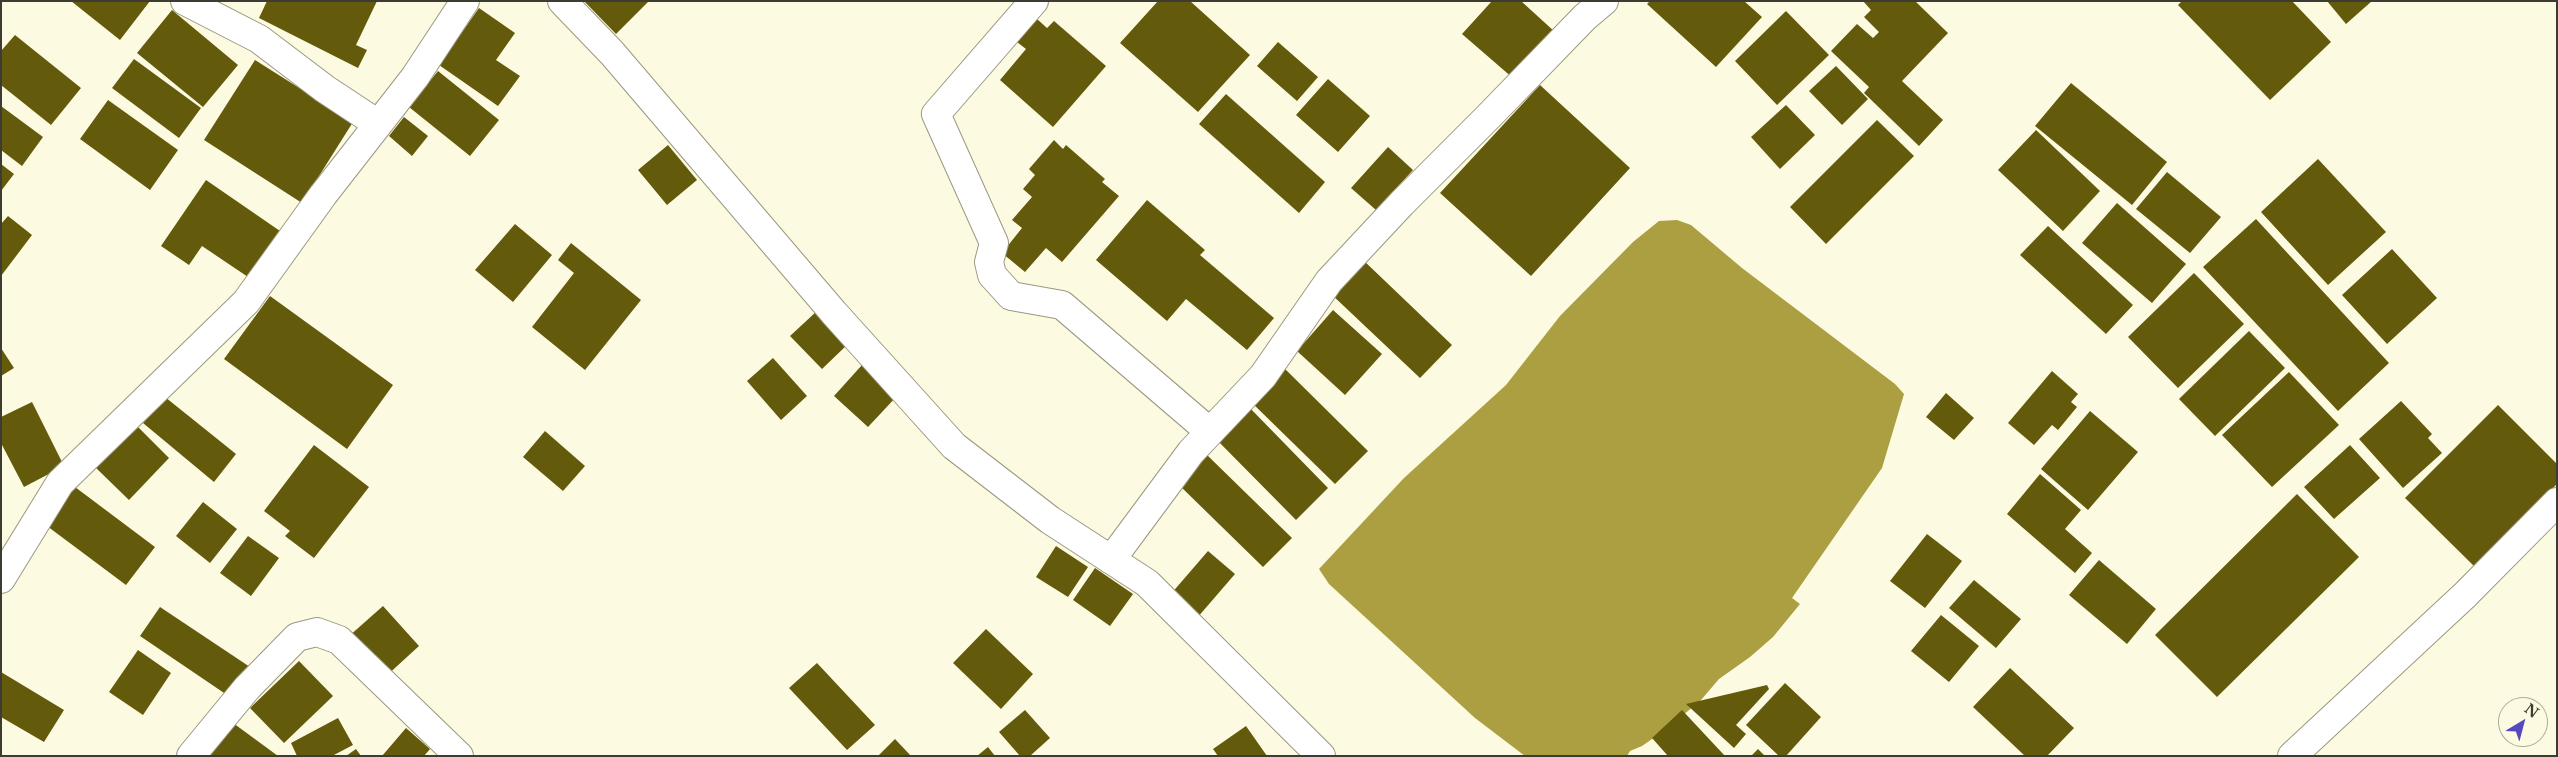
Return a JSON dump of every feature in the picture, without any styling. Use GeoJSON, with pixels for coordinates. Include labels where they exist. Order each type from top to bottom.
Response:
{"type":"FeatureCollection","features":[{"type":"Feature","properties":{"kind":"street"},"geometry":{"type":"LineString","coordinates":[[185,1],[259,39],[325,89],[378,124]]}},
{"type":"Feature","properties":{"kind":"street"},"geometry":{"type":"LineString","coordinates":[[1,579],[60,483],[246,302],[323,195],[415,77],[465,1]]}},
{"type":"Feature","properties":{"kind":"street"},"geometry":{"type":"LineString","coordinates":[[562,1],[612,53],[834,313],[954,446],[1050,520],[1147,583],[1321,756]]}},
{"type":"Feature","properties":{"kind":"street"},"geometry":{"type":"LineString","coordinates":[[1034,1],[936,114],[994,243],[989,262],[992,275],[1011,296],[1062,305],[1210,432]]}},
{"type":"Feature","properties":{"kind":"street"},"geometry":{"type":"LineString","coordinates":[[1111,560],[1191,452],[1263,376],[1329,281],[1402,202],[1585,17],[1604,1]]}},
{"type":"Feature","properties":{"kind":"street"},"geometry":{"type":"LineString","coordinates":[[2292,756],[2465,595],[2557,502]]}},
{"type":"Feature","properties":{"kind":"street"},"geometry":{"type":"LineString","coordinates":[[191,756],[247,688],[297,637],[317,632],[339,640],[459,756]]}},
{"type":"Feature","properties":{"kind":"shaded area"},"geometry":{"type":"Polygon","coordinates":[[[1677,220],[1691,225],[1742,268],[1895,384],[1904,394],[1882,468],[1792,598],[1800,604],[1773,637],[1750,657],[1719,679],[1701,700],[1669,727],[1642,746],[1630,751],[1627,756],[1525,756],[1475,718],[1329,584],[1319,569],[1404,478],[1506,385],[1560,316],[1633,242],[1659,221],[1677,220]]]}},
{"type":"Feature","properties":{"kind":"building"},"geometry":{"type":"Polygon","coordinates":[[[71,1],[150,1],[120,40],[71,1]]]}},
{"type":"Feature","properties":{"kind":"building"},"geometry":{"type":"Polygon","coordinates":[[[267,1],[377,1],[356,45],[367,50],[358,68],[259,18],[267,1]]]}},
{"type":"Feature","properties":{"kind":"building"},"geometry":{"type":"Polygon","coordinates":[[[584,1],[649,1],[616,34],[584,1]]]}},
{"type":"Feature","properties":{"kind":"building"},"geometry":{"type":"Polygon","coordinates":[[[1158,1],[1190,1],[1250,55],[1198,112],[1120,43],[1158,1]]]}},
{"type":"Feature","properties":{"kind":"building"},"geometry":{"type":"Polygon","coordinates":[[[1492,1],[1521,1],[1555,32],[1514,79],[1462,34],[1492,1]]]}},
{"type":"Feature","properties":{"kind":"building"},"geometry":{"type":"Polygon","coordinates":[[[1650,1],[1744,1],[1762,17],[1716,67],[1647,4],[1650,1]]]}},
{"type":"Feature","properties":{"kind":"building"},"geometry":{"type":"Polygon","coordinates":[[[1863,1],[1915,1],[1948,33],[1902,81],[1943,120],[1919,146],[1864,93],[1869,87],[1831,51],[1857,24],[1873,38],[1879,32],[1864,17],[1871,10],[1863,1]]]}},
{"type":"Feature","properties":{"kind":"building"},"geometry":{"type":"Polygon","coordinates":[[[2182,1],[2292,1],[2331,42],[2270,100],[2178,5],[2182,1]]]}},
{"type":"Feature","properties":{"kind":"building"},"geometry":{"type":"Polygon","coordinates":[[[2327,1],[2372,1],[2346,24],[2327,1]]]}},
{"type":"Feature","properties":{"kind":"building"},"geometry":{"type":"Polygon","coordinates":[[[479,8],[515,33],[496,60],[520,76],[498,106],[439,65],[479,8]]]}},
{"type":"Feature","properties":{"kind":"building"},"geometry":{"type":"Polygon","coordinates":[[[172,10],[238,65],[203,107],[137,53],[172,10]]]}},
{"type":"Feature","properties":{"kind":"building"},"geometry":{"type":"Polygon","coordinates":[[[1786,11],[1829,55],[1777,105],[1735,61],[1786,11]]]}},
{"type":"Feature","properties":{"kind":"building"},"geometry":{"type":"Polygon","coordinates":[[[1037,19],[1047,28],[1054,21],[1106,66],[1053,127],[1000,80],[1026,49],[1017,42],[1037,19]]]}},
{"type":"Feature","properties":{"kind":"building"},"geometry":{"type":"Polygon","coordinates":[[[15,35],[81,88],[51,125],[1,85],[1,51],[15,35]]]}},
{"type":"Feature","properties":{"kind":"building"},"geometry":{"type":"Polygon","coordinates":[[[1278,42],[1318,77],[1297,101],[1257,66],[1278,42]]]}},
{"type":"Feature","properties":{"kind":"building"},"geometry":{"type":"Polygon","coordinates":[[[134,59],[201,108],[179,138],[112,88],[134,59]]]}},
{"type":"Feature","properties":{"kind":"building"},"geometry":{"type":"Polygon","coordinates":[[[255,60],[353,122],[302,203],[204,140],[255,60]]]}},
{"type":"Feature","properties":{"kind":"building"},"geometry":{"type":"Polygon","coordinates":[[[1836,66],[1868,99],[1842,125],[1809,91],[1836,66]]]}},
{"type":"Feature","properties":{"kind":"building"},"geometry":{"type":"Polygon","coordinates":[[[438,71],[499,120],[470,156],[409,107],[438,71]]]}},
{"type":"Feature","properties":{"kind":"building"},"geometry":{"type":"Polygon","coordinates":[[[1328,79],[1370,116],[1338,152],[1296,115],[1328,79]]]}},
{"type":"Feature","properties":{"kind":"building"},"geometry":{"type":"Polygon","coordinates":[[[2071,83],[2167,162],[2132,205],[2035,126],[2071,83]]]}},
{"type":"Feature","properties":{"kind":"building"},"geometry":{"type":"Polygon","coordinates":[[[1540,85],[1630,168],[1531,276],[1440,193],[1540,85]]]}},
{"type":"Feature","properties":{"kind":"building"},"geometry":{"type":"Polygon","coordinates":[[[1226,94],[1325,182],[1299,213],[1199,124],[1226,94]]]}},
{"type":"Feature","properties":{"kind":"building"},"geometry":{"type":"Polygon","coordinates":[[[108,100],[178,150],[150,190],[80,139],[108,100]]]}},
{"type":"Feature","properties":{"kind":"building"},"geometry":{"type":"Polygon","coordinates":[[[1786,105],[1815,135],[1780,169],[1751,137],[1786,105]]]}},
{"type":"Feature","properties":{"kind":"building"},"geometry":{"type":"Polygon","coordinates":[[[1,106],[43,137],[22,166],[1,150],[1,106]]]}},
{"type":"Feature","properties":{"kind":"building"},"geometry":{"type":"Polygon","coordinates":[[[404,117],[428,136],[412,156],[389,136],[404,117]]]}},
{"type":"Feature","properties":{"kind":"building"},"geometry":{"type":"Polygon","coordinates":[[[1877,120],[1914,156],[1826,244],[1790,207],[1877,120]]]}},
{"type":"Feature","properties":{"kind":"building"},"geometry":{"type":"Polygon","coordinates":[[[2036,130],[2100,191],[2063,231],[1998,170],[2036,130]]]}},
{"type":"Feature","properties":{"kind":"building"},"geometry":{"type":"Polygon","coordinates":[[[1054,140],[1063,149],[1066,145],[1105,179],[1102,182],[1119,196],[1062,262],[1046,248],[1025,272],[1002,253],[1022,228],[1012,220],[1032,197],[1023,189],[1035,175],[1029,169],[1054,140]]]}},
{"type":"Feature","properties":{"kind":"building"},"geometry":{"type":"Polygon","coordinates":[[[668,145],[697,180],[667,205],[638,170],[668,145]]]}},
{"type":"Feature","properties":{"kind":"building"},"geometry":{"type":"Polygon","coordinates":[[[1388,147],[1413,170],[1376,210],[1351,188],[1388,147]]]}},
{"type":"Feature","properties":{"kind":"building"},"geometry":{"type":"Polygon","coordinates":[[[2318,159],[2386,232],[2328,285],[2261,212],[2318,159]]]}},
{"type":"Feature","properties":{"kind":"building"},"geometry":{"type":"Polygon","coordinates":[[[1,164],[14,174],[1,191],[1,164]]]}},
{"type":"Feature","properties":{"kind":"building"},"geometry":{"type":"Polygon","coordinates":[[[2167,172],[2221,217],[2190,253],[2136,209],[2167,172]]]}},
{"type":"Feature","properties":{"kind":"building"},"geometry":{"type":"Polygon","coordinates":[[[206,180],[280,231],[248,277],[202,246],[189,265],[161,246],[206,180]]]}},
{"type":"Feature","properties":{"kind":"building"},"geometry":{"type":"Polygon","coordinates":[[[1147,200],[1205,250],[1200,255],[1274,318],[1247,350],[1186,299],[1167,321],[1096,260],[1147,200]]]}},
{"type":"Feature","properties":{"kind":"building"},"geometry":{"type":"Polygon","coordinates":[[[2117,203],[2186,264],[2152,303],[2082,243],[2117,203]]]}},
{"type":"Feature","properties":{"kind":"building"},"geometry":{"type":"Polygon","coordinates":[[[8,216],[32,235],[1,276],[1,224],[8,216]]]}},
{"type":"Feature","properties":{"kind":"building"},"geometry":{"type":"Polygon","coordinates":[[[2256,219],[2389,363],[2338,411],[2203,267],[2256,219]]]}},
{"type":"Feature","properties":{"kind":"building"},"geometry":{"type":"Polygon","coordinates":[[[515,224],[552,255],[513,302],[475,270],[515,224]]]}},
{"type":"Feature","properties":{"kind":"building"},"geometry":{"type":"Polygon","coordinates":[[[2048,226],[2133,305],[2106,334],[2020,255],[2048,226]]]}},
{"type":"Feature","properties":{"kind":"building"},"geometry":{"type":"Polygon","coordinates":[[[571,243],[641,300],[585,370],[532,327],[574,273],[558,260],[571,243]]]}},
{"type":"Feature","properties":{"kind":"building"},"geometry":{"type":"Polygon","coordinates":[[[2392,249],[2437,298],[2387,344],[2342,295],[2392,249]]]}},
{"type":"Feature","properties":{"kind":"building"},"geometry":{"type":"Polygon","coordinates":[[[1362,259],[1452,345],[1420,378],[1330,293],[1362,259]]]}},
{"type":"Feature","properties":{"kind":"building"},"geometry":{"type":"Polygon","coordinates":[[[2194,273],[2244,324],[2178,388],[2128,337],[2194,273]]]}},
{"type":"Feature","properties":{"kind":"building"},"geometry":{"type":"Polygon","coordinates":[[[270,296],[393,385],[347,449],[224,359],[270,296]]]}},
{"type":"Feature","properties":{"kind":"building"},"geometry":{"type":"Polygon","coordinates":[[[1333,310],[1382,354],[1345,395],[1297,351],[1333,310]]]}},
{"type":"Feature","properties":{"kind":"building"},"geometry":{"type":"Polygon","coordinates":[[[817,311],[848,344],[822,369],[790,336],[817,311]]]}},
{"type":"Feature","properties":{"kind":"building"},"geometry":{"type":"Polygon","coordinates":[[[2249,331],[2285,368],[2215,436],[2179,399],[2249,331]]]}},
{"type":"Feature","properties":{"kind":"building"},"geometry":{"type":"Polygon","coordinates":[[[1,348],[14,368],[1,376],[1,348]]]}},
{"type":"Feature","properties":{"kind":"building"},"geometry":{"type":"Polygon","coordinates":[[[773,358],[807,396],[781,420],[747,381],[773,358]]]}},
{"type":"Feature","properties":{"kind":"building"},"geometry":{"type":"Polygon","coordinates":[[[862,365],[897,396],[868,427],[834,396],[862,365]]]}},
{"type":"Feature","properties":{"kind":"building"},"geometry":{"type":"Polygon","coordinates":[[[1281,365],[1368,451],[1335,484],[1248,399],[1281,365]]]}},
{"type":"Feature","properties":{"kind":"building"},"geometry":{"type":"Polygon","coordinates":[[[2052,371],[2078,394],[2071,402],[2077,407],[2058,430],[2052,425],[2034,445],[2008,423],[2052,371]]]}},
{"type":"Feature","properties":{"kind":"building"},"geometry":{"type":"Polygon","coordinates":[[[2289,372],[2339,425],[2272,487],[2222,435],[2289,372]]]}},
{"type":"Feature","properties":{"kind":"building"},"geometry":{"type":"Polygon","coordinates":[[[1946,393],[1974,418],[1954,440],[1926,417],[1946,393]]]}},
{"type":"Feature","properties":{"kind":"building"},"geometry":{"type":"Polygon","coordinates":[[[165,397],[236,454],[214,482],[143,423],[165,397]]]}},
{"type":"Feature","properties":{"kind":"building"},"geometry":{"type":"Polygon","coordinates":[[[2401,401],[2432,434],[2428,438],[2442,453],[2403,488],[2359,439],[2401,401]]]}},
{"type":"Feature","properties":{"kind":"building"},"geometry":{"type":"Polygon","coordinates":[[[32,402],[64,466],[24,487],[1,443],[1,417],[32,402]]]}},
{"type":"Feature","properties":{"kind":"building"},"geometry":{"type":"Polygon","coordinates":[[[1246,404],[1328,488],[1296,520],[1213,436],[1246,404]]]}},
{"type":"Feature","properties":{"kind":"building"},"geometry":{"type":"Polygon","coordinates":[[[2498,405],[2557,464],[2557,484],[2526,515],[2478,570],[2405,498],[2498,405]]]}},
{"type":"Feature","properties":{"kind":"building"},"geometry":{"type":"Polygon","coordinates":[[[2090,411],[2138,452],[2088,510],[2041,469],[2090,411]]]}},
{"type":"Feature","properties":{"kind":"building"},"geometry":{"type":"Polygon","coordinates":[[[135,424],[169,458],[129,500],[94,466],[135,424]]]}},
{"type":"Feature","properties":{"kind":"building"},"geometry":{"type":"Polygon","coordinates":[[[545,431],[585,466],[563,491],[523,457],[545,431]]]}},
{"type":"Feature","properties":{"kind":"building"},"geometry":{"type":"Polygon","coordinates":[[[314,445],[369,487],[314,558],[285,536],[290,531],[264,511],[314,445]]]}},
{"type":"Feature","properties":{"kind":"building"},"geometry":{"type":"Polygon","coordinates":[[[2350,445],[2380,478],[2334,519],[2304,487],[2350,445]]]}},
{"type":"Feature","properties":{"kind":"building"},"geometry":{"type":"Polygon","coordinates":[[[1206,454],[1292,538],[1263,567],[1177,483],[1206,454]]]}},
{"type":"Feature","properties":{"kind":"building"},"geometry":{"type":"Polygon","coordinates":[[[2040,474],[2081,510],[2065,529],[2092,553],[2075,573],[2007,514],[2040,474]]]}},
{"type":"Feature","properties":{"kind":"building"},"geometry":{"type":"Polygon","coordinates":[[[75,487],[155,547],[126,585],[47,526],[75,487]]]}},
{"type":"Feature","properties":{"kind":"building"},"geometry":{"type":"Polygon","coordinates":[[[2297,494],[2359,557],[2217,697],[2155,635],[2297,494]]]}},
{"type":"Feature","properties":{"kind":"building"},"geometry":{"type":"Polygon","coordinates":[[[203,502],[237,529],[210,563],[176,536],[203,502]]]}},
{"type":"Feature","properties":{"kind":"building"},"geometry":{"type":"Polygon","coordinates":[[[1927,534],[1962,561],[1925,608],[1890,581],[1927,534]]]}},
{"type":"Feature","properties":{"kind":"building"},"geometry":{"type":"Polygon","coordinates":[[[248,536],[279,558],[251,596],[220,573],[248,536]]]}},
{"type":"Feature","properties":{"kind":"building"},"geometry":{"type":"Polygon","coordinates":[[[1056,546],[1088,567],[1068,597],[1036,577],[1056,546]]]}},
{"type":"Feature","properties":{"kind":"building"},"geometry":{"type":"Polygon","coordinates":[[[1208,551],[1235,574],[1197,618],[1170,595],[1208,551]]]}},
{"type":"Feature","properties":{"kind":"building"},"geometry":{"type":"Polygon","coordinates":[[[2099,560],[2156,609],[2127,644],[2069,595],[2099,560]]]}},
{"type":"Feature","properties":{"kind":"building"},"geometry":{"type":"Polygon","coordinates":[[[1095,568],[1133,594],[1110,626],[1073,600],[1095,568]]]}},
{"type":"Feature","properties":{"kind":"building"},"geometry":{"type":"Polygon","coordinates":[[[1974,580],[2021,619],[1996,648],[1949,608],[1974,580]]]}},
{"type":"Feature","properties":{"kind":"building"},"geometry":{"type":"Polygon","coordinates":[[[383,606],[419,646],[384,678],[348,637],[383,606]]]}},
{"type":"Feature","properties":{"kind":"building"},"geometry":{"type":"Polygon","coordinates":[[[160,607],[250,667],[230,697],[140,636],[160,607]]]}},
{"type":"Feature","properties":{"kind":"building"},"geometry":{"type":"Polygon","coordinates":[[[1941,615],[1979,646],[1949,682],[1911,651],[1941,615]]]}},
{"type":"Feature","properties":{"kind":"building"},"geometry":{"type":"Polygon","coordinates":[[[986,629],[1033,674],[1001,709],[953,663],[986,629]]]}},
{"type":"Feature","properties":{"kind":"building"},"geometry":{"type":"Polygon","coordinates":[[[138,650],[171,673],[143,715],[109,692],[138,650]]]}},
{"type":"Feature","properties":{"kind":"building"},"geometry":{"type":"Polygon","coordinates":[[[299,661],[333,696],[284,743],[250,708],[299,661]]]}},
{"type":"Feature","properties":{"kind":"building"},"geometry":{"type":"Polygon","coordinates":[[[817,663],[875,725],[847,750],[789,688],[817,663]]]}},
{"type":"Feature","properties":{"kind":"building"},"geometry":{"type":"Polygon","coordinates":[[[2010,668],[2074,728],[2047,756],[2025,756],[1973,707],[2010,668]]]}},
{"type":"Feature","properties":{"kind":"building"},"geometry":{"type":"Polygon","coordinates":[[[1,672],[64,710],[44,742],[1,717],[1,672]]]}},
{"type":"Feature","properties":{"kind":"building"},"geometry":{"type":"Polygon","coordinates":[[[1785,683],[1821,717],[1786,756],[1779,756],[1746,725],[1785,683]]]}},
{"type":"Feature","properties":{"kind":"building"},"geometry":{"type":"Polygon","coordinates":[[[1767,685],[1769,689],[1736,725],[1746,734],[1734,748],[1686,704],[1767,685]]]}},
{"type":"Feature","properties":{"kind":"building"},"geometry":{"type":"Polygon","coordinates":[[[1025,710],[1050,738],[1030,756],[1020,756],[999,732],[1025,710]]]}},
{"type":"Feature","properties":{"kind":"building"},"geometry":{"type":"Polygon","coordinates":[[[1682,710],[1725,756],[1668,756],[1652,738],[1682,710]]]}},
{"type":"Feature","properties":{"kind":"building"},"geometry":{"type":"Polygon","coordinates":[[[338,718],[353,745],[332,756],[297,756],[291,743],[338,718]]]}},
{"type":"Feature","properties":{"kind":"building"},"geometry":{"type":"Polygon","coordinates":[[[229,720],[278,756],[203,756],[229,720]]]}},
{"type":"Feature","properties":{"kind":"building"},"geometry":{"type":"Polygon","coordinates":[[[1246,726],[1267,756],[1218,756],[1213,749],[1246,726]]]}},
{"type":"Feature","properties":{"kind":"building"},"geometry":{"type":"Polygon","coordinates":[[[406,728],[430,749],[424,756],[382,756],[406,728]]]}},
{"type":"Feature","properties":{"kind":"building"},"geometry":{"type":"Polygon","coordinates":[[[895,739],[911,756],[878,756],[895,739]]]}},
{"type":"Feature","properties":{"kind":"building"},"geometry":{"type":"Polygon","coordinates":[[[988,747],[995,756],[977,756],[988,747]]]}},
{"type":"Feature","properties":{"kind":"building"},"geometry":{"type":"Polygon","coordinates":[[[356,749],[361,756],[346,756],[356,749]]]}},
{"type":"Feature","properties":{"kind":"building"},"geometry":{"type":"Polygon","coordinates":[[[1758,749],[1765,756],[1751,756],[1758,749]]]}}]}
